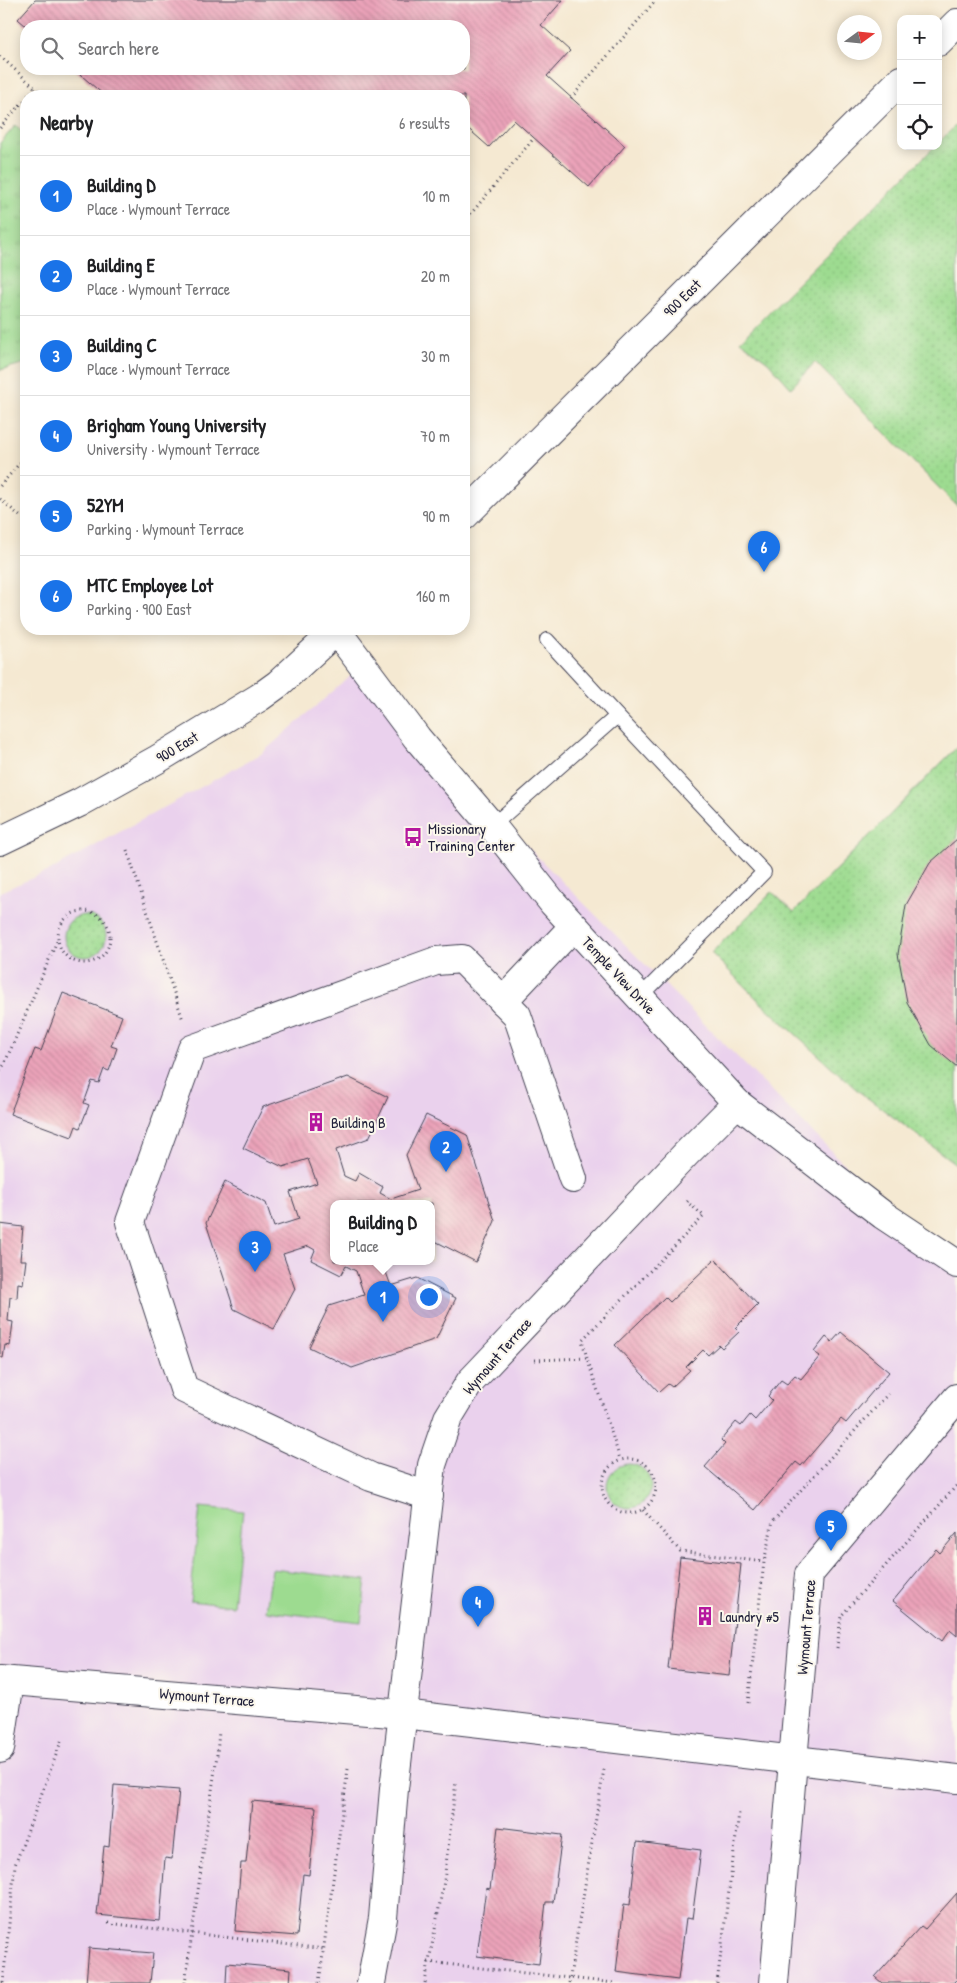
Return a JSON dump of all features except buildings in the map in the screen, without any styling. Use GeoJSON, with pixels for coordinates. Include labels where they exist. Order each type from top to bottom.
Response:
{"type":"FeatureCollection","features":[{"type":"Feature","properties":{"kind":"street"},"geometry":{"type":"LineString","coordinates":[[942,38],[957,24]]}},
{"type":"Feature","properties":{"kind":"street","name":"900 East"},"geometry":{"type":"LineString","coordinates":[[470,510],[897,84]]}},
{"type":"Feature","properties":{"kind":"street","name":"900 East"},"geometry":{"type":"LineString","coordinates":[[0,841],[79,803],[260,697],[278,684],[332,635]]}},
{"type":"Feature","properties":{"kind":"street","name":"Temple View Drive"},"geometry":{"type":"LineString","coordinates":[[341,635],[417,738],[492,826],[553,903],[737,1103],[883,1215],[957,1264]]}},
{"type":"Feature","properties":{"kind":"street"},"geometry":{"type":"LineString","coordinates":[[503,1001],[574,926]]}},
{"type":"Feature","properties":{"kind":"street"},"geometry":{"type":"LineString","coordinates":[[429,1496],[371,1477],[184,1388],[130,1222],[192,1050],[436,960],[462,959],[517,1015],[573,1179]]}},
{"type":"Feature","properties":{"kind":"street","name":"Wymount Terrace"},"geometry":{"type":"LineString","coordinates":[[403,1714],[432,1465],[448,1418],[470,1382],[686,1154],[737,1103]]}},
{"type":"Feature","properties":{"kind":"street","name":"Wymount Terrace"},"geometry":{"type":"LineString","coordinates":[[794,1760],[809,1574],[957,1398]]}},
{"type":"Feature","properties":{"kind":"street","name":"Wymount Terrace"},"geometry":{"type":"LineString","coordinates":[[0,1748],[5,1680],[403,1714],[957,1779]]}},
{"type":"Feature","properties":{"kind":"street"},"geometry":{"type":"LineString","coordinates":[[371,1983],[383,1918],[403,1714]]}},
{"type":"Feature","properties":{"kind":"street"},"geometry":{"type":"LineString","coordinates":[[774,1983],[794,1760]]}},
{"type":"Feature","properties":{"kind":"lane"},"geometry":{"type":"LineString","coordinates":[[547,640],[764,872],[640,998]]}},
{"type":"Feature","properties":{"kind":"lane"},"geometry":{"type":"LineString","coordinates":[[492,826],[617,716]]}},
{"type":"Feature","properties":{"kind":"path"},"geometry":{"type":"LineString","coordinates":[[571,98],[656,0]]}},
{"type":"Feature","properties":{"kind":"path"},"geometry":{"type":"LineString","coordinates":[[0,56],[20,74]]}},
{"type":"Feature","properties":{"kind":"path"},"geometry":{"type":"LineString","coordinates":[[21,75],[37,90]]}},
{"type":"Feature","properties":{"kind":"path"},"geometry":{"type":"LineString","coordinates":[[0,128],[20,105]]}},
{"type":"Feature","properties":{"kind":"path"},"geometry":{"type":"LineString","coordinates":[[470,215],[534,138]]}},
{"type":"Feature","properties":{"kind":"path"},"geometry":{"type":"LineString","coordinates":[[0,486],[20,463]]}},
{"type":"Feature","properties":{"kind":"path"},"geometry":{"type":"LineString","coordinates":[[0,499],[20,517]]}},
{"type":"Feature","properties":{"kind":"path"},"geometry":{"type":"LineString","coordinates":[[127,850],[192,1050]]}},
{"type":"Feature","properties":{"kind":"path"},"geometry":{"type":"LineString","coordinates":[[0,1070],[4,1065],[58,940],[58,930],[64,920],[72,913],[80,910],[90,910],[105,920],[110,928],[111,939],[108,950],[100,959],[89,963],[78,963],[68,958],[58,940]]}},
{"type":"Feature","properties":{"kind":"path"},"geometry":{"type":"LineString","coordinates":[[620,1459],[582,1340],[704,1216],[687,1202],[692,1195]]}},
{"type":"Feature","properties":{"kind":"path"},"geometry":{"type":"LineString","coordinates":[[534,1360],[587,1358]]}},
{"type":"Feature","properties":{"kind":"path"},"geometry":{"type":"LineString","coordinates":[[748,1704],[764,1562],[773,1521],[888,1394]]}},
{"type":"Feature","properties":{"kind":"path"},"geometry":{"type":"LineString","coordinates":[[630,1458],[639,1460],[654,1473],[657,1483],[655,1494],[651,1503],[642,1510],[632,1513],[622,1512],[612,1507],[604,1498],[601,1486],[604,1475],[610,1466],[620,1459],[630,1458]]}},
{"type":"Feature","properties":{"kind":"path"},"geometry":{"type":"LineString","coordinates":[[836,1654],[841,1616],[957,1485]]}},
{"type":"Feature","properties":{"kind":"path"},"geometry":{"type":"LineString","coordinates":[[642,1510],[680,1551],[764,1562]]}},
{"type":"Feature","properties":{"kind":"path"},"geometry":{"type":"LineString","coordinates":[[184,1983],[217,1755],[221,1698]]}},
{"type":"Feature","properties":{"kind":"path"},"geometry":{"type":"LineString","coordinates":[[569,1983],[608,1738]]}},
{"type":"Feature","properties":{"kind":"path"},"geometry":{"type":"LineString","coordinates":[[3,1983],[15,1865],[62,1739]]}},
{"type":"Feature","properties":{"kind":"path"},"geometry":{"type":"LineString","coordinates":[[318,1983],[348,1769]]}},
{"type":"Feature","properties":{"kind":"path"},"geometry":{"type":"LineString","coordinates":[[425,1983],[444,1882],[456,1781]]}},
{"type":"Feature","properties":{"kind":"path"},"geometry":{"type":"LineString","coordinates":[[717,1983],[739,1813]]}},
{"type":"Feature","properties":{"kind":"path"},"geometry":{"type":"LineString","coordinates":[[108,1923],[324,1949]]}},
{"type":"Feature","properties":{"kind":"path"},"geometry":{"type":"LineString","coordinates":[[428,1962],[614,1983]]}},
{"type":"Feature","properties":{"kind":"shaded area"},"geometry":{"type":"Polygon","coordinates":[[[354,673],[946,1266],[957,1272],[957,1983],[0,1983],[0,892],[51,870],[261,754],[354,673]]]}},
{"type":"Feature","properties":{"kind":"green space"},"geometry":{"type":"Polygon","coordinates":[[[957,124],[957,506],[815,362],[791,388],[768,362],[740,341],[931,150],[942,150],[942,139],[957,124]]]}},
{"type":"Feature","properties":{"kind":"green space"},"geometry":{"type":"Polygon","coordinates":[[[16,125],[20,129],[20,365],[0,370],[0,143],[16,125]]]}},
{"type":"Feature","properties":{"kind":"green space"},"geometry":{"type":"Polygon","coordinates":[[[957,747],[957,1165],[857,1090],[759,1001],[711,953],[772,892],[794,912],[957,747]]]}},
{"type":"Feature","properties":{"kind":"green space"},"geometry":{"type":"Polygon","coordinates":[[[89,915],[97,918],[103,924],[106,936],[103,948],[97,954],[81,957],[73,954],[67,948],[64,932],[67,924],[73,918],[89,915]]]}},
{"type":"Feature","properties":{"kind":"green space"},"geometry":{"type":"Polygon","coordinates":[[[633,1464],[645,1470],[650,1477],[650,1495],[645,1502],[638,1507],[625,1508],[617,1505],[610,1498],[607,1482],[610,1474],[617,1467],[633,1464]]]}},
{"type":"Feature","properties":{"kind":"green space"},"geometry":{"type":"Polygon","coordinates":[[[200,1507],[243,1511],[233,1606],[190,1601],[200,1507]]]}},
{"type":"Feature","properties":{"kind":"green space"},"geometry":{"type":"Polygon","coordinates":[[[272,1569],[366,1580],[361,1622],[266,1611],[272,1569]]]}},
{"type":"Feature","properties":{"kind":"place","name":"MTC Employee Lot"},"geometry":{"type":"Point","coordinates":[764,572]}},
{"type":"Feature","properties":{"kind":"place","name":"Missionary Training Center"},"geometry":{"type":"Point","coordinates":[413,837]}},
{"type":"Feature","properties":{"kind":"place","name":"Building B"},"geometry":{"type":"Point","coordinates":[316,1122]}},
{"type":"Feature","properties":{"kind":"place","name":"Building E"},"geometry":{"type":"Point","coordinates":[446,1172]}},
{"type":"Feature","properties":{"kind":"place","name":"Building C"},"geometry":{"type":"Point","coordinates":[255,1272]}},
{"type":"Feature","properties":{"kind":"place","name":"Building D"},"geometry":{"type":"Point","coordinates":[383,1322]}},
{"type":"Feature","properties":{"kind":"place","name":"52YM"},"geometry":{"type":"Point","coordinates":[831,1551]}},
{"type":"Feature","properties":{"kind":"place","name":"Laundry #5"},"geometry":{"type":"Point","coordinates":[705,1616]}},
{"type":"Feature","properties":{"kind":"place","name":"Brigham Young University"},"geometry":{"type":"Point","coordinates":[478,1627]}}]}
